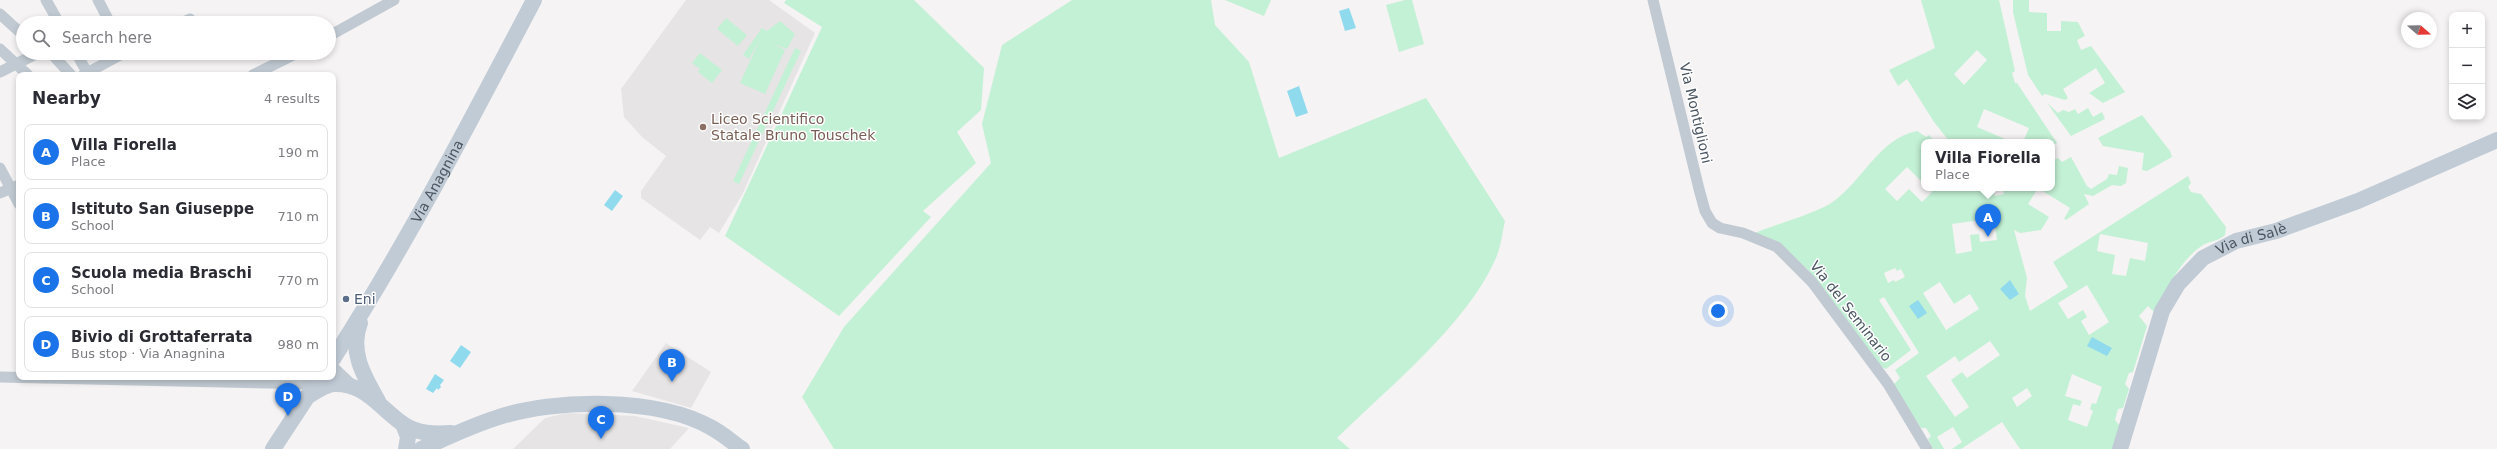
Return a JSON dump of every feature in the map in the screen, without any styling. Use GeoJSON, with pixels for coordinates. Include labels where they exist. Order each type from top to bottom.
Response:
{"type":"FeatureCollection","features":[{"type":"Feature","properties":{"kind":"main road","name":"Via Anagnina"},"geometry":{"type":"LineString","coordinates":[[336,354],[365,309],[436,185],[534,0]]}},
{"type":"Feature","properties":{"kind":"main road","name":"Via di Salè"},"geometry":{"type":"LineString","coordinates":[[2120,449],[2160,316],[2178,284],[2203,258],[2236,241],[2289,227],[2364,199],[2497,140]]}},
{"type":"Feature","properties":{"kind":"main road"},"geometry":{"type":"LineString","coordinates":[[365,309],[358,328],[356,347],[360,368],[378,401]]}},
{"type":"Feature","properties":{"kind":"main road"},"geometry":{"type":"LineString","coordinates":[[273,449],[315,386],[332,384],[353,386],[378,401],[403,424],[418,431],[434,434],[459,433]]}},
{"type":"Feature","properties":{"kind":"main road"},"geometry":{"type":"LineString","coordinates":[[421,449],[504,416],[540,408],[606,402],[663,411],[688,418],[712,428],[742,449]]}},
{"type":"Feature","properties":{"kind":"main road"},"geometry":{"type":"LineString","coordinates":[[403,424],[408,437],[406,449]]}},
{"type":"Feature","properties":{"kind":"street"},"geometry":{"type":"LineString","coordinates":[[46,0],[55,16]]}},
{"type":"Feature","properties":{"kind":"street"},"geometry":{"type":"LineString","coordinates":[[98,0],[106,16]]}},
{"type":"Feature","properties":{"kind":"street"},"geometry":{"type":"LineString","coordinates":[[336,32],[394,0]]}},
{"type":"Feature","properties":{"kind":"street","name":"Via Montiglioni"},"geometry":{"type":"LineString","coordinates":[[1653,0],[1705,212],[1712,223],[1720,228]]}},
{"type":"Feature","properties":{"kind":"street"},"geometry":{"type":"LineString","coordinates":[[0,14],[16,29]]}},
{"type":"Feature","properties":{"kind":"street"},"geometry":{"type":"LineString","coordinates":[[0,49],[25,72]]}},
{"type":"Feature","properties":{"kind":"street"},"geometry":{"type":"LineString","coordinates":[[0,72],[24,60]]}},
{"type":"Feature","properties":{"kind":"street"},"geometry":{"type":"LineString","coordinates":[[57,60],[68,72]]}},
{"type":"Feature","properties":{"kind":"street"},"geometry":{"type":"LineString","coordinates":[[79,60],[84,72]]}},
{"type":"Feature","properties":{"kind":"street"},"geometry":{"type":"LineString","coordinates":[[89,72],[111,60]]}},
{"type":"Feature","properties":{"kind":"street"},"geometry":{"type":"LineString","coordinates":[[259,72],[283,60]]}},
{"type":"Feature","properties":{"kind":"street"},"geometry":{"type":"LineString","coordinates":[[0,168],[15,187],[0,193]]}},
{"type":"Feature","properties":{"kind":"street","name":"Via del Seminario"},"geometry":{"type":"LineString","coordinates":[[1720,228],[1743,233],[1777,247],[1812,282],[1888,384],[1927,449]]}},
{"type":"Feature","properties":{"kind":"street"},"geometry":{"type":"LineString","coordinates":[[336,370],[353,386]]}},
{"type":"Feature","properties":{"kind":"street"},"geometry":{"type":"LineString","coordinates":[[0,377],[16,377]]}},
{"type":"Feature","properties":{"kind":"street"},"geometry":{"type":"LineString","coordinates":[[157,380],[315,386]]}},
{"type":"Feature","properties":{"kind":"shaded area","name":"Liceo Scientifico Statale Bruno Touschek"},"geometry":{"type":"Polygon","coordinates":[[[686,0],[769,0],[815,33],[742,195],[719,233],[710,227],[700,240],[641,198],[641,191],[666,156],[642,137],[624,117],[621,89],[686,0]]]}},
{"type":"Feature","properties":{"kind":"shaded area"},"geometry":{"type":"Polygon","coordinates":[[[666,343],[711,372],[691,408],[632,391],[666,343]]]}},
{"type":"Feature","properties":{"kind":"shaded area"},"geometry":{"type":"Polygon","coordinates":[[[567,413],[635,416],[689,428],[670,449],[513,449],[545,418],[567,413]]]}},
{"type":"Feature","properties":{"kind":"green space"},"geometry":{"type":"Polygon","coordinates":[[[786,0],[914,0],[984,68],[981,110],[957,132],[976,163],[923,211],[931,217],[839,316],[725,236],[822,27],[784,3],[786,0]]]}},
{"type":"Feature","properties":{"kind":"green space"},"geometry":{"type":"Polygon","coordinates":[[[1072,0],[1211,0],[1215,25],[1249,62],[1279,158],[1426,98],[1505,221],[1500,246],[1495,260],[1482,284],[1465,308],[1425,354],[1337,438],[1350,449],[834,449],[802,397],[844,327],[991,163],[982,124],[1002,45],[1072,0]]]}},
{"type":"Feature","properties":{"kind":"green space"},"geometry":{"type":"Polygon","coordinates":[[[1225,0],[1271,0],[1264,16],[1225,0]]]}},
{"type":"Feature","properties":{"kind":"green space"},"geometry":{"type":"Polygon","coordinates":[[[1405,0],[1412,0],[1424,44],[1399,52],[1386,5],[1405,0]]]}},
{"type":"Feature","properties":{"kind":"green space"},"geometry":{"type":"Polygon","coordinates":[[[1921,0],[1999,0],[2015,71],[2012,73],[2015,83],[2017,83],[2054,139],[2024,139],[2029,128],[1984,109],[1977,127],[2005,139],[1948,139],[1934,122],[1907,79],[1898,86],[1889,70],[1935,48],[1921,0]],[[1977,50],[1954,74],[1964,85],[1987,60],[1977,50]]]}},
{"type":"Feature","properties":{"kind":"green space"},"geometry":{"type":"Polygon","coordinates":[[[2013,0],[2029,0],[2029,12],[2047,13],[2047,31],[2061,31],[2061,21],[2078,22],[2085,36],[2077,40],[2081,50],[2091,46],[2125,92],[2103,103],[2089,93],[2105,83],[2096,68],[2063,89],[2068,98],[2065,100],[2045,94],[2042,96],[2028,75],[2013,12],[2013,0]]]}},
{"type":"Feature","properties":{"kind":"green space"},"geometry":{"type":"Polygon","coordinates":[[[726,18],[747,35],[738,46],[717,29],[726,18]]]}},
{"type":"Feature","properties":{"kind":"green space"},"geometry":{"type":"Polygon","coordinates":[[[780,21],[795,34],[787,49],[773,44],[785,50],[765,94],[740,83],[760,39],[749,59],[743,55],[762,28],[767,31],[780,21]]]}},
{"type":"Feature","properties":{"kind":"green space"},"geometry":{"type":"Polygon","coordinates":[[[795,48],[801,51],[739,184],[733,181],[795,48]]]}},
{"type":"Feature","properties":{"kind":"green space"},"geometry":{"type":"Polygon","coordinates":[[[700,53],[722,70],[712,83],[698,72],[700,69],[692,63],[700,53]]]}},
{"type":"Feature","properties":{"kind":"green space"},"geometry":{"type":"Polygon","coordinates":[[[2047,103],[2058,113],[2063,110],[2069,112],[2075,109],[2078,114],[2088,108],[2093,117],[2102,112],[2105,119],[2071,136],[2047,103]]]}},
{"type":"Feature","properties":{"kind":"green space"},"geometry":{"type":"Polygon","coordinates":[[[2142,115],[2170,151],[2172,157],[2147,171],[2142,170],[2144,153],[2103,146],[2098,138],[2142,115]]]}},
{"type":"Feature","properties":{"kind":"green space"},"geometry":{"type":"Polygon","coordinates":[[[1917,131],[1926,137],[1929,135],[1932,139],[1921,139],[1921,181],[1907,167],[1885,189],[1897,201],[1909,189],[1922,202],[1932,192],[1931,191],[1994,191],[1995,196],[2004,194],[2003,191],[2036,191],[2028,204],[2049,217],[2041,230],[2020,233],[2014,230],[2027,278],[2025,296],[2030,311],[2068,287],[2053,262],[2188,176],[2191,183],[2188,187],[2191,192],[2201,194],[2226,227],[2225,235],[2223,237],[2203,245],[2187,259],[2169,285],[2154,312],[2148,306],[2139,316],[2147,326],[2133,372],[2129,373],[2125,384],[2129,389],[2123,408],[2118,409],[2115,420],[2120,426],[2112,449],[2020,449],[2002,422],[1961,449],[1952,449],[1962,442],[1953,427],[1937,437],[1944,449],[1933,449],[1928,439],[1931,436],[1926,428],[1921,428],[1893,385],[1900,378],[1895,370],[1919,353],[1884,297],[1879,300],[1911,350],[1886,369],[1881,367],[1809,271],[1780,244],[1755,233],[1818,210],[1834,201],[1892,142],[1904,135],[1917,131]],[[1994,218],[1952,224],[1956,254],[1972,251],[1970,235],[1979,234],[1980,242],[1997,240],[1994,218]],[[2100,234],[2097,251],[2115,255],[2112,274],[2126,276],[2130,258],[2145,261],[2148,243],[2100,234]],[[1895,268],[1884,273],[1888,283],[1894,280],[1895,282],[1905,277],[1901,269],[1897,271],[1895,268]],[[1940,282],[1923,293],[1946,330],[1979,309],[1970,294],[1954,304],[1940,282]],[[2087,285],[2058,303],[2068,319],[2083,310],[2087,317],[2081,321],[2089,335],[2109,322],[2087,285]],[[1990,341],[1959,362],[1955,356],[1926,376],[1955,417],[1969,407],[1951,380],[1962,372],[1967,378],[2000,355],[1990,341]],[[2072,374],[2065,396],[2082,401],[2080,406],[2073,404],[2068,420],[2087,427],[2093,411],[2090,409],[2092,403],[2096,404],[2102,387],[2072,374]],[[2027,388],[2012,398],[2017,407],[2032,396],[2027,388]]]}},
{"type":"Feature","properties":{"kind":"green space"},"geometry":{"type":"Polygon","coordinates":[[[2071,157],[2087,186],[2091,189],[2107,179],[2109,174],[2117,175],[2119,166],[2128,168],[2126,183],[2121,186],[2112,185],[2093,196],[2084,194],[2089,204],[2066,220],[2064,219],[2070,208],[2043,191],[2055,191],[2055,160],[2058,158],[2062,162],[2071,157]]]}},
{"type":"Feature","properties":{"kind":"water"},"geometry":{"type":"Polygon","coordinates":[[[1349,8],[1356,28],[1345,31],[1339,11],[1349,8]]]}},
{"type":"Feature","properties":{"kind":"water"},"geometry":{"type":"Polygon","coordinates":[[[1299,86],[1308,113],[1296,117],[1287,91],[1299,86]]]}},
{"type":"Feature","properties":{"kind":"water"},"geometry":{"type":"Polygon","coordinates":[[[615,190],[623,196],[612,211],[604,205],[615,190]]]}},
{"type":"Feature","properties":{"kind":"water"},"geometry":{"type":"Polygon","coordinates":[[[2010,280],[2019,294],[2010,300],[2000,289],[2010,280]]]}},
{"type":"Feature","properties":{"kind":"water"},"geometry":{"type":"Polygon","coordinates":[[[1918,300],[1927,313],[1918,319],[1909,306],[1918,300]]]}},
{"type":"Feature","properties":{"kind":"water"},"geometry":{"type":"Polygon","coordinates":[[[2092,337],[2112,348],[2107,356],[2087,346],[2092,337]]]}},
{"type":"Feature","properties":{"kind":"water"},"geometry":{"type":"Polygon","coordinates":[[[461,345],[471,352],[460,368],[450,361],[461,345]]]}},
{"type":"Feature","properties":{"kind":"water"},"geometry":{"type":"Polygon","coordinates":[[[435,374],[444,380],[440,385],[441,387],[438,390],[437,388],[433,393],[426,389],[435,374]]]}},
{"type":"Feature","properties":{"kind":"place","name":"Liceo Scientifico Statale Bruno Touschek"},"geometry":{"type":"Point","coordinates":[703,127]}},
{"type":"Feature","properties":{"kind":"place","name":"Villa Fiorella"},"geometry":{"type":"Point","coordinates":[1988,237]}},
{"type":"Feature","properties":{"kind":"place","name":"Eni"},"geometry":{"type":"Point","coordinates":[346,299]}},
{"type":"Feature","properties":{"kind":"place","name":"Istituto San Giuseppe"},"geometry":{"type":"Point","coordinates":[672,382]}},
{"type":"Feature","properties":{"kind":"place","name":"Bivio di Grottaferrata"},"geometry":{"type":"Point","coordinates":[288,416]}},
{"type":"Feature","properties":{"kind":"place","name":"Scuola media Braschi"},"geometry":{"type":"Point","coordinates":[601,439]}}]}
